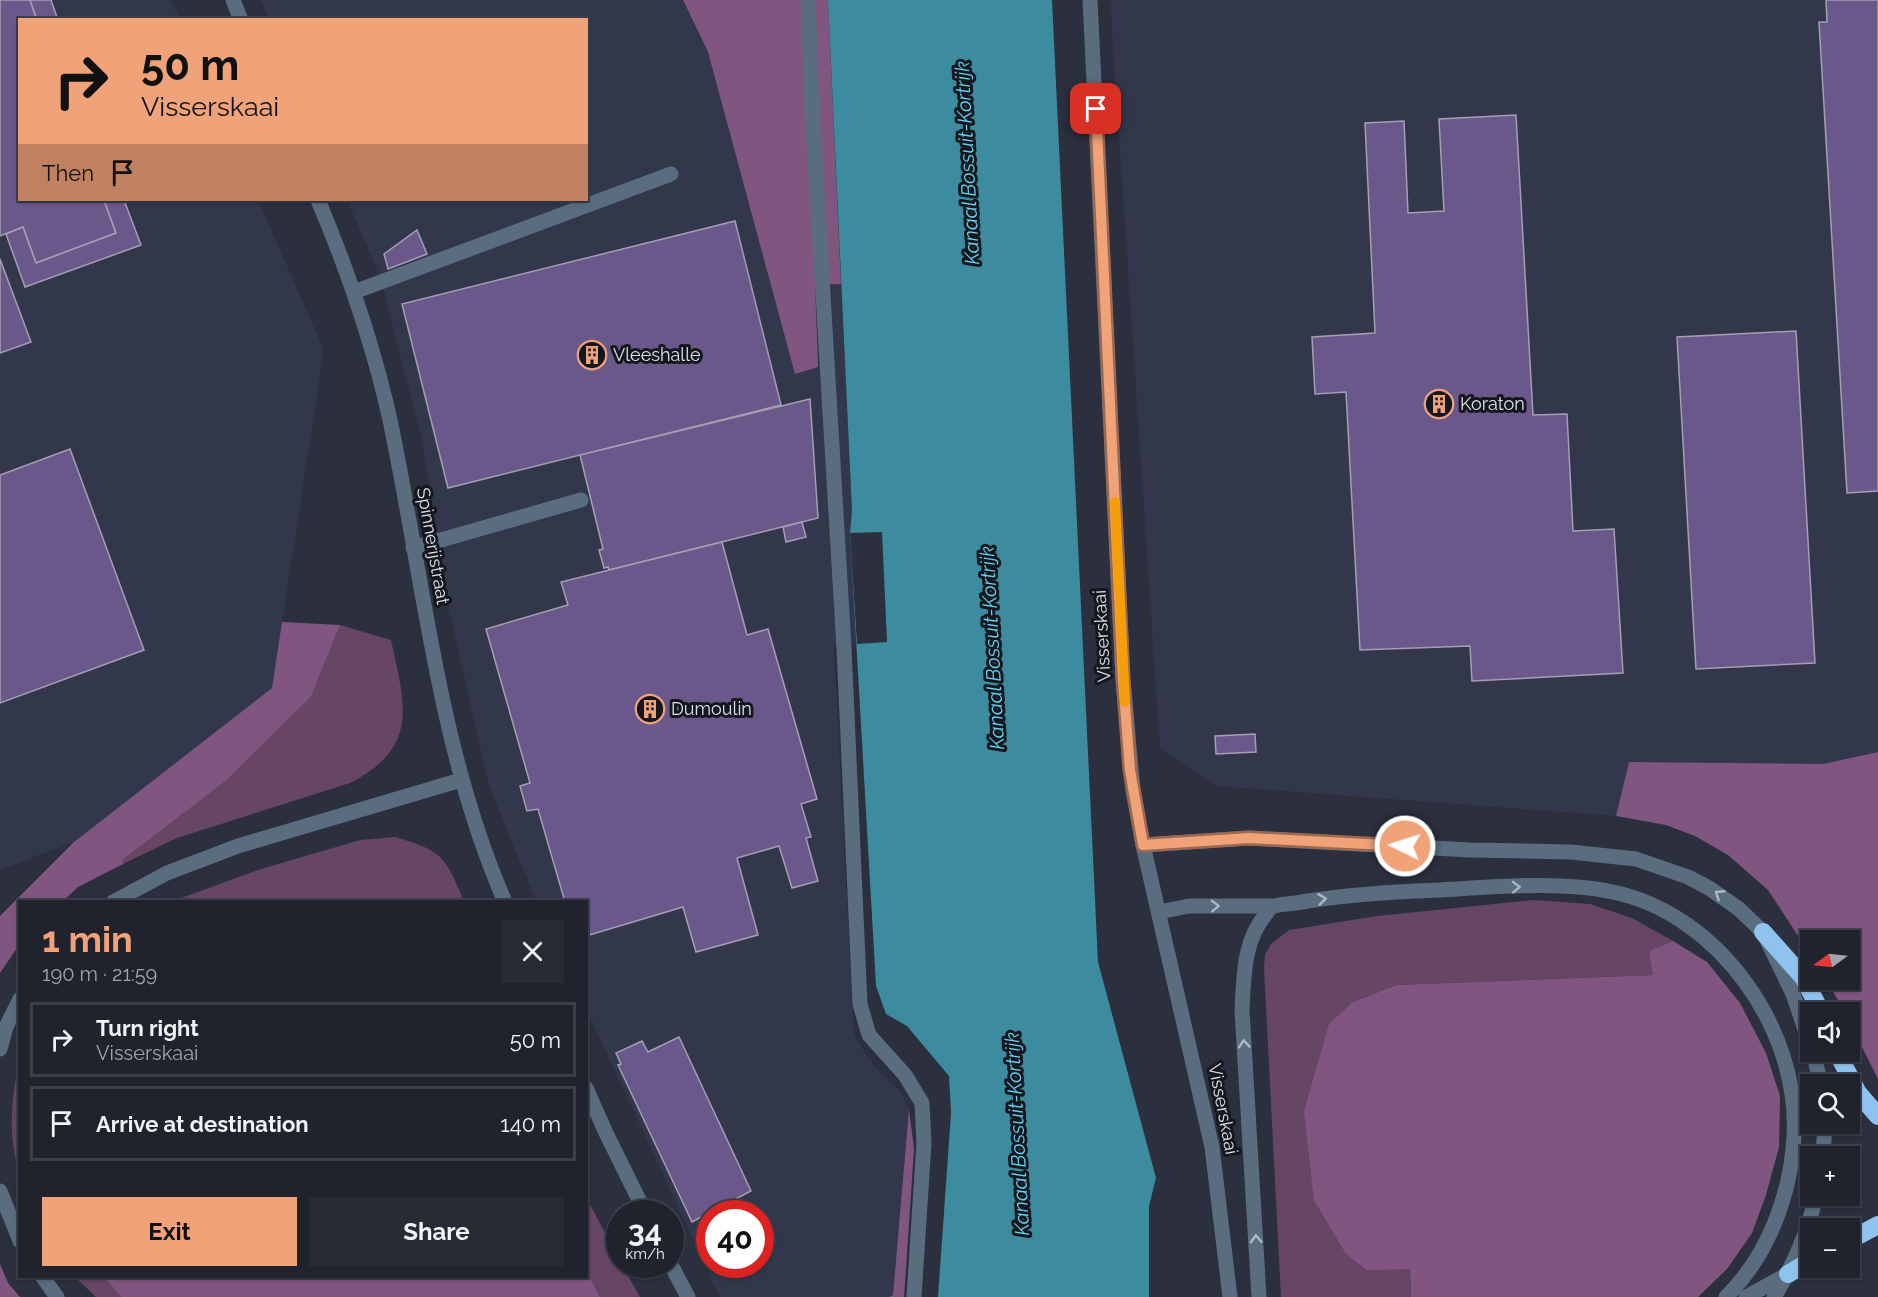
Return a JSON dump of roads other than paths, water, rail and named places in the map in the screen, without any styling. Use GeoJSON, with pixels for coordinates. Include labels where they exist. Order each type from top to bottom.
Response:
{"type":"FeatureCollection","features":[{"type":"Feature","properties":{"kind":"highway"},"geometry":{"type":"LineString","coordinates":[[1763,932],[1803,977],[1816,1002]]}},
{"type":"Feature","properties":{"kind":"highway"},"geometry":{"type":"LineString","coordinates":[[1842,1062],[1858,1094],[1878,1116]]}},
{"type":"Feature","properties":{"kind":"highway"},"geometry":{"type":"LineString","coordinates":[[1860,1235],[1878,1225]]}},
{"type":"Feature","properties":{"kind":"highway"},"geometry":{"type":"LineString","coordinates":[[1788,1274],[1800,1267]]}},
{"type":"Feature","properties":{"kind":"street"},"geometry":{"type":"LineString","coordinates":[[233,0],[240,18]]}},
{"type":"Feature","properties":{"kind":"street"},"geometry":{"type":"LineString","coordinates":[[808,0],[812,109],[843,637],[860,1004],[869,1035],[905,1075],[922,1103],[924,1143],[914,1297]]}},
{"type":"Feature","properties":{"kind":"street","name":"Visserskaai"},"geometry":{"type":"LineString","coordinates":[[1090,0],[1123,679],[1130,770],[1143,845],[1212,1148],[1230,1297]]}},
{"type":"Feature","properties":{"kind":"street"},"geometry":{"type":"LineString","coordinates":[[354,292],[671,174]]}},
{"type":"Feature","properties":{"kind":"street","name":"Spinnerijstraat"},"geometry":{"type":"LineString","coordinates":[[318,201],[347,269],[389,417],[434,662],[461,780],[504,900]]}},
{"type":"Feature","properties":{"kind":"street"},"geometry":{"type":"LineString","coordinates":[[413,548],[581,500]]}},
{"type":"Feature","properties":{"kind":"street"},"geometry":{"type":"LineString","coordinates":[[117,900],[167,873],[238,846],[461,780]]}},
{"type":"Feature","properties":{"kind":"street"},"geometry":{"type":"LineString","coordinates":[[1143,845],[1249,838],[1470,850],[1606,854],[1636,859],[1688,877],[1725,898],[1763,932],[1793,994],[1800,1015]]}},
{"type":"Feature","properties":{"kind":"street"},"geometry":{"type":"LineString","coordinates":[[1159,912],[1189,906],[1272,906],[1374,893],[1539,886],[1612,891],[1633,897],[1676,918],[1707,942],[1747,984],[1771,1027],[1790,1085],[1795,1119],[1793,1150],[1785,1188],[1773,1227],[1745,1275],[1726,1297]]}},
{"type":"Feature","properties":{"kind":"street"},"geometry":{"type":"LineString","coordinates":[[1259,1297],[1242,1010],[1244,973],[1250,938],[1272,906]]}},
{"type":"Feature","properties":{"kind":"street"},"geometry":{"type":"LineString","coordinates":[[0,1049],[6,1027],[18,1003]]}},
{"type":"Feature","properties":{"kind":"street"},"geometry":{"type":"LineString","coordinates":[[588,1092],[639,1200]]}},
{"type":"Feature","properties":{"kind":"street"},"geometry":{"type":"LineString","coordinates":[[0,1191],[18,1236]]}},
{"type":"Feature","properties":{"kind":"street"},"geometry":{"type":"LineString","coordinates":[[1774,1297],[1788,1274],[1811,1219],[1814,1206]]}},
{"type":"Feature","properties":{"kind":"street"},"geometry":{"type":"LineString","coordinates":[[1746,1297],[1788,1274]]}},
{"type":"Feature","properties":{"kind":"street"},"geometry":{"type":"LineString","coordinates":[[43,1278],[57,1297]]}},
{"type":"Feature","properties":{"kind":"street"},"geometry":{"type":"LineString","coordinates":[[678,1278],[688,1297]]}},
{"type":"Feature","properties":{"kind":"water","name":"Kanaal Bossuit-Kortrijk"},"geometry":{"type":"Polygon","coordinates":[[[828,0],[1052,0],[1098,962],[1156,1178],[1149,1206],[1149,1297],[938,1297],[951,1113],[949,1076],[907,1026],[886,1014],[876,986],[850,533],[852,511],[828,0]]]}},
{"type":"Feature","properties":{"kind":"place","name":"Vleeshalle"},"geometry":{"type":"Point","coordinates":[592,355]}},
{"type":"Feature","properties":{"kind":"place","name":"Koraton"},"geometry":{"type":"Point","coordinates":[1439,404]}},
{"type":"Feature","properties":{"kind":"place","name":"Dumoulin"},"geometry":{"type":"Point","coordinates":[650,709]}}]}
